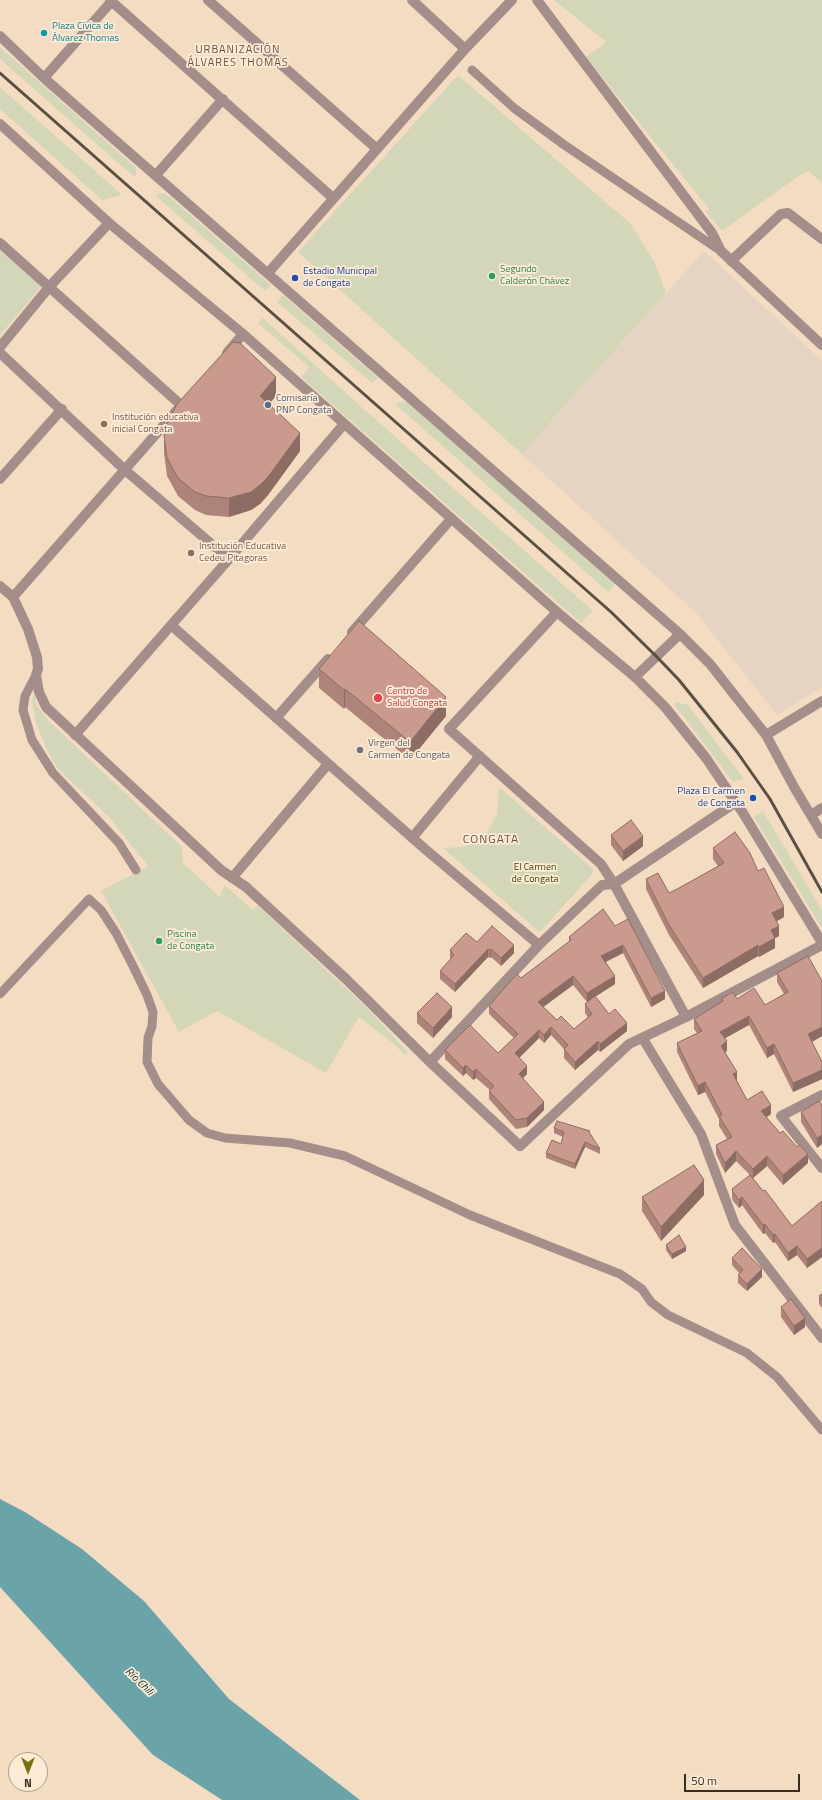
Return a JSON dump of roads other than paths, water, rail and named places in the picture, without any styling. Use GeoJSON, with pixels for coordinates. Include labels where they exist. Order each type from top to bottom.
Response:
{"type":"FeatureCollection","features":[{"type":"Feature","properties":{"kind":"street"},"geometry":{"type":"LineString","coordinates":[[208,0],[377,149]]}},
{"type":"Feature","properties":{"kind":"street"},"geometry":{"type":"LineString","coordinates":[[412,0],[465,49]]}},
{"type":"Feature","properties":{"kind":"street"},"geometry":{"type":"LineString","coordinates":[[268,273],[465,49],[512,0]]}},
{"type":"Feature","properties":{"kind":"street"},"geometry":{"type":"LineString","coordinates":[[537,0],[712,233],[721,251],[822,346]]}},
{"type":"Feature","properties":{"kind":"street"},"geometry":{"type":"LineString","coordinates":[[44,78],[111,1],[333,198]]}},
{"type":"Feature","properties":{"kind":"street"},"geometry":{"type":"LineString","coordinates":[[0,36],[44,78],[680,634],[710,664],[766,735],[822,834]]}},
{"type":"Feature","properties":{"kind":"street"},"geometry":{"type":"LineString","coordinates":[[156,175],[223,99]]}},
{"type":"Feature","properties":{"kind":"street"},"geometry":{"type":"LineString","coordinates":[[0,124],[109,223],[243,334],[557,612],[635,677],[665,707],[706,758],[736,802],[822,944],[686,1017],[643,1039],[629,1044],[520,1146],[430,1062],[346,979],[246,887],[232,878],[75,735],[43,702],[36,675],[38,669],[37,657],[28,629],[13,596],[0,586]]}},
{"type":"Feature","properties":{"kind":"street"},"geometry":{"type":"LineString","coordinates":[[731,261],[781,214],[788,213],[822,238]]}},
{"type":"Feature","properties":{"kind":"street"},"geometry":{"type":"LineString","coordinates":[[0,347],[50,286],[109,223]]}},
{"type":"Feature","properties":{"kind":"street"},"geometry":{"type":"LineString","coordinates":[[0,243],[183,403],[13,596]]}},
{"type":"Feature","properties":{"kind":"street"},"geometry":{"type":"LineString","coordinates":[[222,358],[243,334]]}},
{"type":"Feature","properties":{"kind":"street"},"geometry":{"type":"LineString","coordinates":[[0,353],[62,409],[125,470],[230,559]]}},
{"type":"Feature","properties":{"kind":"street"},"geometry":{"type":"LineString","coordinates":[[0,478],[62,409]]}},
{"type":"Feature","properties":{"kind":"street"},"geometry":{"type":"LineString","coordinates":[[75,735],[230,559],[344,424]]}},
{"type":"Feature","properties":{"kind":"street"},"geometry":{"type":"LineString","coordinates":[[343,641],[451,519]]}},
{"type":"Feature","properties":{"kind":"street"},"geometry":{"type":"LineString","coordinates":[[557,612],[449,729],[601,864],[614,884],[686,1017]]}},
{"type":"Feature","properties":{"kind":"street"},"geometry":{"type":"LineString","coordinates":[[171,625],[412,838],[539,945]]}},
{"type":"Feature","properties":{"kind":"street"},"geometry":{"type":"LineString","coordinates":[[635,677],[680,634]]}},
{"type":"Feature","properties":{"kind":"street"},"geometry":{"type":"LineString","coordinates":[[276,718],[333,653]]}},
{"type":"Feature","properties":{"kind":"street"},"geometry":{"type":"LineString","coordinates":[[766,735],[822,701]]}},
{"type":"Feature","properties":{"kind":"street"},"geometry":{"type":"LineString","coordinates":[[412,838],[480,756]]}},
{"type":"Feature","properties":{"kind":"street"},"geometry":{"type":"LineString","coordinates":[[232,878],[328,764]]}},
{"type":"Feature","properties":{"kind":"street"},"geometry":{"type":"LineString","coordinates":[[430,1062],[539,945],[602,885],[614,884],[736,802]]}},
{"type":"Feature","properties":{"kind":"street"},"geometry":{"type":"LineString","coordinates":[[810,815],[822,808]]}},
{"type":"Feature","properties":{"kind":"street"},"geometry":{"type":"LineString","coordinates":[[643,1039],[701,1134],[735,1225],[822,1338]]}},
{"type":"Feature","properties":{"kind":"street"},"geometry":{"type":"LineString","coordinates":[[822,1095],[781,1116],[822,1168]]}},
{"type":"Feature","properties":{"kind":"lane"},"geometry":{"type":"LineString","coordinates":[[472,70],[514,108],[563,144],[721,251]]}},
{"type":"Feature","properties":{"kind":"lane"},"geometry":{"type":"LineString","coordinates":[[36,675],[25,696],[23,710],[32,740],[53,773],[115,839],[136,870]]}},
{"type":"Feature","properties":{"kind":"lane"},"geometry":{"type":"LineString","coordinates":[[0,994],[89,899],[101,910],[116,934],[134,966],[151,1006],[153,1012],[152,1026],[148,1038],[147,1062],[158,1084],[189,1120],[207,1133],[224,1138],[290,1143],[345,1156],[470,1215],[620,1274],[642,1289],[651,1302],[668,1315],[747,1353],[777,1377],[822,1430]]}},
{"type":"Feature","properties":{"kind":"water","name":"Río Chili"},"geometry":{"type":"Polygon","coordinates":[[[0,1499],[25,1512],[82,1549],[144,1601],[229,1699],[360,1800],[222,1800],[153,1755],[0,1587],[0,1499]]]}},
{"type":"Feature","properties":{"kind":"railway"},"geometry":{"type":"LineString","coordinates":[[0,73],[611,612],[657,657],[679,680],[737,752],[770,799],[822,892]]}},
{"type":"Feature","properties":{"kind":"place","name":"Plaza Cívica de Álvarez Thomas"},"geometry":{"type":"Point","coordinates":[44,33]}},
{"type":"Feature","properties":{"kind":"place","name":"Segundo Calderón Chávez"},"geometry":{"type":"Point","coordinates":[492,276]}},
{"type":"Feature","properties":{"kind":"place","name":"Estadio Municipal de Congata"},"geometry":{"type":"Point","coordinates":[295,278]}},
{"type":"Feature","properties":{"kind":"place","name":"Comisaría PNP Congata"},"geometry":{"type":"Point","coordinates":[268,405]}},
{"type":"Feature","properties":{"kind":"place","name":"Institución educativa inicial Congata"},"geometry":{"type":"Point","coordinates":[104,424]}},
{"type":"Feature","properties":{"kind":"place","name":"Institución Educativa Cedeu Pitagoras"},"geometry":{"type":"Point","coordinates":[191,553]}},
{"type":"Feature","properties":{"kind":"place","name":"Centro de Salud Congata"},"geometry":{"type":"Point","coordinates":[378,698]}},
{"type":"Feature","properties":{"kind":"place","name":"Virgen del Carmen de Congata"},"geometry":{"type":"Point","coordinates":[360,750]}},
{"type":"Feature","properties":{"kind":"place","name":"Plaza El Carmen de Congata"},"geometry":{"type":"Point","coordinates":[753,798]}},
{"type":"Feature","properties":{"kind":"place","name":"Piscina de Congata"},"geometry":{"type":"Point","coordinates":[159,941]}},
{"type":"Feature","properties":{"kind":"district","name":"URBANIZACIÓN ÁLVARES THOMAS"},"geometry":{"type":"Point","coordinates":[238,56]}},
{"type":"Feature","properties":{"kind":"district","name":"CONGATA"},"geometry":{"type":"Point","coordinates":[491,840]}},
{"type":"Feature","properties":{"kind":"park label","name":"El Carmen de Congata"},"geometry":{"type":"Point","coordinates":[535,874]}}]}
